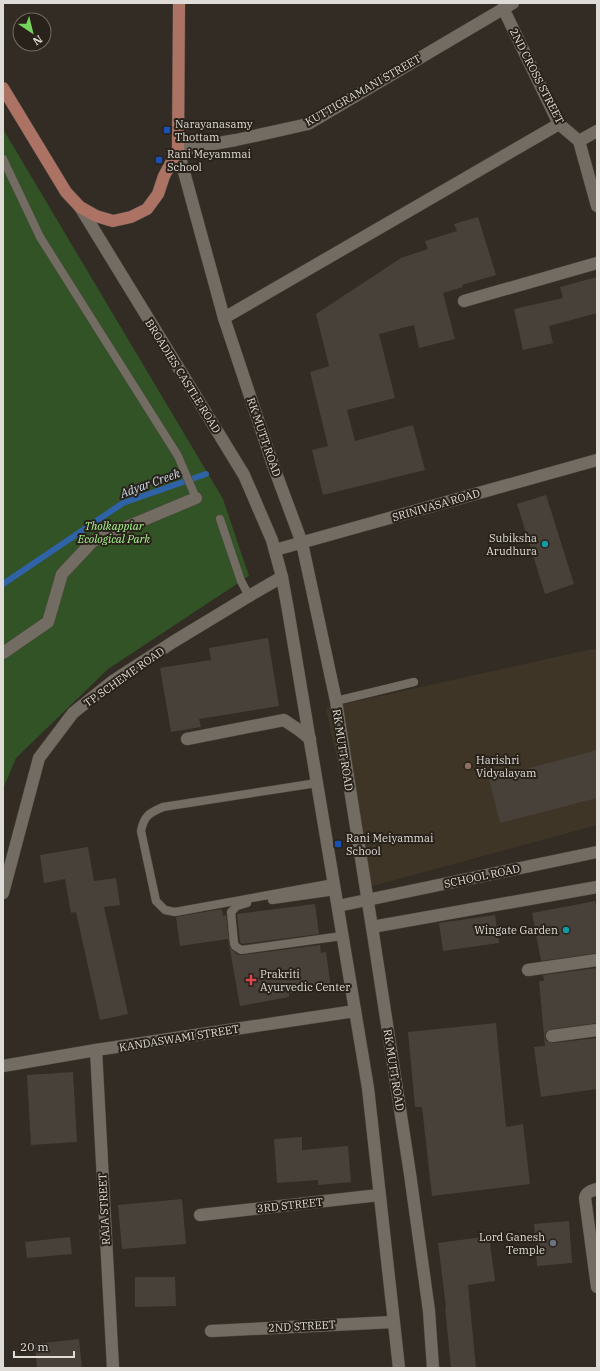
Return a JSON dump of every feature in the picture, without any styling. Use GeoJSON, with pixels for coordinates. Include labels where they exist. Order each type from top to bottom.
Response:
{"type":"FeatureCollection","features":[{"type":"Feature","properties":{"kind":"main road"},"geometry":{"type":"LineString","coordinates":[[3,88],[66,192],[80,207],[96,216],[113,221],[131,217],[147,208],[158,194],[164,176],[178,150],[179,3]]}},
{"type":"Feature","properties":{"kind":"street","name":"KUTTIGRAMANI STREET"},"geometry":{"type":"LineString","coordinates":[[178,150],[236,140],[308,124],[508,6]]}},
{"type":"Feature","properties":{"kind":"street","name":"2ND CROSS STREET"},"geometry":{"type":"LineString","coordinates":[[508,6],[559,124],[579,140]]}},
{"type":"Feature","properties":{"kind":"street"},"geometry":{"type":"LineString","coordinates":[[224,318],[559,124]]}},
{"type":"Feature","properties":{"kind":"street"},"geometry":{"type":"LineString","coordinates":[[597,132],[579,140],[597,206]]}},
{"type":"Feature","properties":{"kind":"street","name":"RK MUTT ROAD"},"geometry":{"type":"LineString","coordinates":[[178,150],[224,318],[302,543],[336,701],[410,1174],[427,1296],[433,1368]]}},
{"type":"Feature","properties":{"kind":"street","name":"BROADIES CASTLE ROAD"},"geometry":{"type":"LineString","coordinates":[[80,207],[244,475],[275,550]]}},
{"type":"Feature","properties":{"kind":"street"},"geometry":{"type":"LineString","coordinates":[[464,301],[597,263]]}},
{"type":"Feature","properties":{"kind":"street","name":"SRINIVASA ROAD"},"geometry":{"type":"LineString","coordinates":[[275,550],[597,460]]}},
{"type":"Feature","properties":{"kind":"street"},"geometry":{"type":"LineString","coordinates":[[3,653],[48,622],[62,574],[93,541],[194,494]]}},
{"type":"Feature","properties":{"kind":"street"},"geometry":{"type":"LineString","coordinates":[[275,550],[282,577],[368,1088],[375,1137],[379,1195],[399,1368]]}},
{"type":"Feature","properties":{"kind":"street","name":"TP SCHEME ROAD"},"geometry":{"type":"LineString","coordinates":[[3,893],[39,758],[73,713],[113,682],[173,642],[282,577]]}},
{"type":"Feature","properties":{"kind":"street"},"geometry":{"type":"LineString","coordinates":[[188,738],[284,720],[310,739]]}},
{"type":"Feature","properties":{"kind":"street","name":"SCHOOL ROAD"},"geometry":{"type":"LineString","coordinates":[[338,906],[597,852]]}},
{"type":"Feature","properties":{"kind":"street"},"geometry":{"type":"LineString","coordinates":[[372,927],[597,886]]}},
{"type":"Feature","properties":{"kind":"street"},"geometry":{"type":"LineString","coordinates":[[528,970],[597,960]]}},
{"type":"Feature","properties":{"kind":"street","name":"KANDASWAMI STREET"},"geometry":{"type":"LineString","coordinates":[[3,1066],[96,1050],[355,1011]]}},
{"type":"Feature","properties":{"kind":"street"},"geometry":{"type":"LineString","coordinates":[[552,1036],[597,1030]]}},
{"type":"Feature","properties":{"kind":"street","name":"RAJA STREET"},"geometry":{"type":"LineString","coordinates":[[96,1050],[113,1368]]}},
{"type":"Feature","properties":{"kind":"street"},"geometry":{"type":"LineString","coordinates":[[597,1189],[588,1193],[585,1198],[597,1287]]}},
{"type":"Feature","properties":{"kind":"street","name":"3RD STREET"},"geometry":{"type":"LineString","coordinates":[[200,1215],[379,1195]]}},
{"type":"Feature","properties":{"kind":"street","name":"2ND STREET"},"geometry":{"type":"LineString","coordinates":[[211,1330],[393,1322]]}},
{"type":"Feature","properties":{"kind":"lane"},"geometry":{"type":"LineString","coordinates":[[3,159],[40,237],[178,456],[194,494]]}},
{"type":"Feature","properties":{"kind":"lane"},"geometry":{"type":"LineString","coordinates":[[220,519],[241,581],[249,596]]}},
{"type":"Feature","properties":{"kind":"lane"},"geometry":{"type":"LineString","coordinates":[[336,701],[414,682]]}},
{"type":"Feature","properties":{"kind":"lane"},"geometry":{"type":"LineString","coordinates":[[317,783],[163,807],[151,813],[143,821],[140,831],[156,901],[165,910],[175,912],[334,887]]}},
{"type":"Feature","properties":{"kind":"lane"},"geometry":{"type":"LineString","coordinates":[[334,887],[246,903],[237,906],[231,912],[234,943],[235,946],[241,950],[342,936]]}},
{"type":"Feature","properties":{"kind":"shaded area","name":"Harishri Vidyalayam"},"geometry":{"type":"Polygon","coordinates":[[[597,648],[597,825],[365,888],[326,708],[597,648]]]}},
{"type":"Feature","properties":{"kind":"green space","name":"Tholkappiar Ecological Park"},"geometry":{"type":"Polygon","coordinates":[[[3,129],[223,499],[249,576],[108,669],[16,758],[3,789],[3,129]]]}},
{"type":"Feature","properties":{"kind":"building"},"geometry":{"type":"Polygon","coordinates":[[[478,217],[496,275],[462,285],[463,287],[443,293],[455,339],[419,348],[414,325],[379,334],[395,398],[347,410],[355,441],[413,425],[425,470],[323,495],[312,450],[328,446],[310,372],[329,366],[316,314],[401,258],[428,249],[425,241],[457,231],[454,224],[478,217]]]}},
{"type":"Feature","properties":{"kind":"building"},"geometry":{"type":"Polygon","coordinates":[[[597,277],[597,313],[549,326],[553,343],[523,350],[514,309],[563,298],[560,287],[597,277]]]}},
{"type":"Feature","properties":{"kind":"building","name":"Subiksha Arudhura"},"geometry":{"type":"Polygon","coordinates":[[[546,495],[574,584],[545,594],[517,504],[546,495]]]}},
{"type":"Feature","properties":{"kind":"building"},"geometry":{"type":"Polygon","coordinates":[[[268,638],[279,706],[199,719],[201,727],[171,732],[160,668],[211,660],[209,648],[268,638]]]}},
{"type":"Feature","properties":{"kind":"building"},"geometry":{"type":"Polygon","coordinates":[[[597,750],[597,798],[500,823],[489,779],[597,750]]]}},
{"type":"Feature","properties":{"kind":"building"},"geometry":{"type":"Polygon","coordinates":[[[88,847],[94,881],[116,878],[120,905],[104,907],[128,1014],[100,1020],[76,912],[71,913],[65,879],[44,883],[40,855],[88,847]]]}},
{"type":"Feature","properties":{"kind":"building","name":"Wingate Garden"},"geometry":{"type":"Polygon","coordinates":[[[595,901],[597,913],[597,953],[541,961],[532,913],[595,901]]]}},
{"type":"Feature","properties":{"kind":"building"},"geometry":{"type":"Polygon","coordinates":[[[315,904],[319,934],[242,944],[240,942],[237,914],[315,904]]]}},
{"type":"Feature","properties":{"kind":"building"},"geometry":{"type":"Polygon","coordinates":[[[222,909],[223,916],[226,915],[230,948],[238,955],[320,945],[321,953],[326,952],[331,988],[289,993],[289,997],[240,1006],[228,939],[180,946],[176,917],[222,909]]]}},
{"type":"Feature","properties":{"kind":"building"},"geometry":{"type":"Polygon","coordinates":[[[495,915],[499,943],[443,951],[439,923],[495,915]]]}},
{"type":"Feature","properties":{"kind":"building"},"geometry":{"type":"Polygon","coordinates":[[[597,968],[597,1023],[551,1029],[545,1033],[545,1037],[546,1041],[553,1043],[597,1038],[597,1089],[541,1097],[534,1047],[545,1046],[539,981],[544,981],[543,975],[597,968]]]}},
{"type":"Feature","properties":{"kind":"building"},"geometry":{"type":"Polygon","coordinates":[[[496,1023],[506,1127],[523,1124],[530,1184],[432,1196],[422,1107],[415,1107],[408,1032],[496,1023]]]}},
{"type":"Feature","properties":{"kind":"building"},"geometry":{"type":"Polygon","coordinates":[[[73,1072],[77,1142],[31,1145],[27,1075],[73,1072]]]}},
{"type":"Feature","properties":{"kind":"building"},"geometry":{"type":"Polygon","coordinates":[[[302,1137],[302,1150],[348,1146],[351,1182],[318,1185],[318,1180],[277,1183],[274,1139],[302,1137]]]}},
{"type":"Feature","properties":{"kind":"building"},"geometry":{"type":"Polygon","coordinates":[[[182,1199],[186,1244],[122,1249],[118,1205],[182,1199]]]}},
{"type":"Feature","properties":{"kind":"building","name":"Lord Ganesh Temple"},"geometry":{"type":"Polygon","coordinates":[[[569,1221],[572,1263],[537,1266],[534,1224],[569,1221]]]}},
{"type":"Feature","properties":{"kind":"building"},"geometry":{"type":"Polygon","coordinates":[[[489,1236],[495,1281],[468,1285],[476,1368],[451,1368],[446,1307],[438,1243],[489,1236]]]}},
{"type":"Feature","properties":{"kind":"building"},"geometry":{"type":"Polygon","coordinates":[[[70,1237],[72,1254],[27,1258],[25,1242],[70,1237]]]}},
{"type":"Feature","properties":{"kind":"building"},"geometry":{"type":"Polygon","coordinates":[[[135,1277],[175,1277],[176,1306],[135,1307],[135,1277]]]}},
{"type":"Feature","properties":{"kind":"building"},"geometry":{"type":"Polygon","coordinates":[[[79,1339],[82,1368],[37,1368],[35,1344],[79,1339]]]}},
{"type":"Feature","properties":{"kind":"waterway","name":"Adyar Creek"},"geometry":{"type":"LineString","coordinates":[[3,584],[123,503],[206,474]]}},
{"type":"Feature","properties":{"kind":"place","name":"Narayanasamy Thottam"},"geometry":{"type":"Point","coordinates":[167,130]}},
{"type":"Feature","properties":{"kind":"place","name":"Rani Meyammai School"},"geometry":{"type":"Point","coordinates":[159,160]}},
{"type":"Feature","properties":{"kind":"place","name":"Subiksha Arudhura"},"geometry":{"type":"Point","coordinates":[545,544]}},
{"type":"Feature","properties":{"kind":"place","name":"Harishri Vidyalayam"},"geometry":{"type":"Point","coordinates":[468,766]}},
{"type":"Feature","properties":{"kind":"place","name":"Rani Meiyammai School"},"geometry":{"type":"Point","coordinates":[338,844]}},
{"type":"Feature","properties":{"kind":"place","name":"Wingate Garden"},"geometry":{"type":"Point","coordinates":[566,930]}},
{"type":"Feature","properties":{"kind":"place","name":"Prakriti Ayurvedic Center"},"geometry":{"type":"Point","coordinates":[251,980]}},
{"type":"Feature","properties":{"kind":"place","name":"Lord Ganesh Temple"},"geometry":{"type":"Point","coordinates":[553,1243]}}]}
